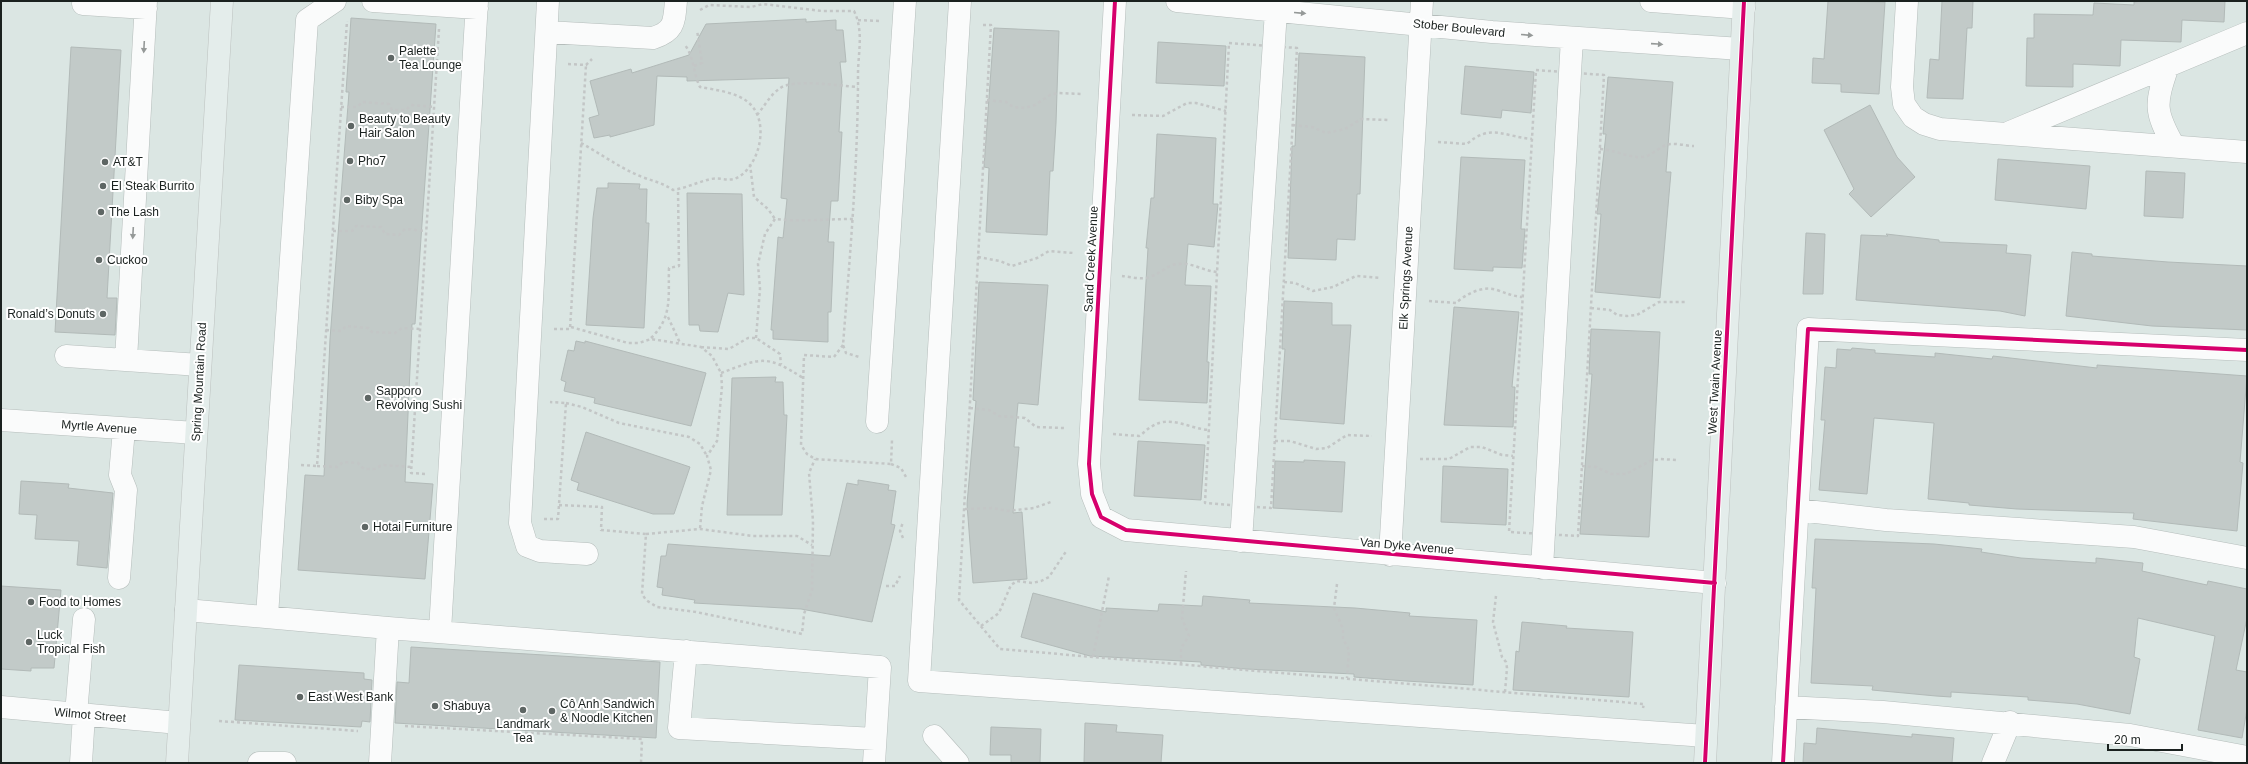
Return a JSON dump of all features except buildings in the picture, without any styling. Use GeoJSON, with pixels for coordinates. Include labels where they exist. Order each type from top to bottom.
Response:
{"type":"FeatureCollection","features":[{"type":"Feature","properties":{"kind":"main road","name":"Spring Mountain Road"},"geometry":{"type":"LineString","coordinates":[[177,763],[222,1]]}},
{"type":"Feature","properties":{"kind":"main road","name":"West Twain Avenue"},"geometry":{"type":"LineString","coordinates":[[1705,763],[1744,5]]}},
{"type":"Feature","properties":{"kind":"street"},"geometry":{"type":"LineString","coordinates":[[373,1],[440,6],[477,5],[440,632]]}},
{"type":"Feature","properties":{"kind":"street"},"geometry":{"type":"LineString","coordinates":[[548,1],[520,523],[527,546],[540,551],[587,554]]}},
{"type":"Feature","properties":{"kind":"street"},"geometry":{"type":"LineString","coordinates":[[547,32],[653,38],[665,34],[674,23],[676,1]]}},
{"type":"Feature","properties":{"kind":"street"},"geometry":{"type":"LineString","coordinates":[[877,422],[906,1]]}},
{"type":"Feature","properties":{"kind":"street"},"geometry":{"type":"LineString","coordinates":[[960,1],[919,681],[1706,736]]}},
{"type":"Feature","properties":{"kind":"street","name":"Sand Creek Avenue"},"geometry":{"type":"LineString","coordinates":[[1101,516],[1092,494],[1089,464],[1115,1]]}},
{"type":"Feature","properties":{"kind":"street","name":"Stober Boulevard"},"geometry":{"type":"LineString","coordinates":[[1178,1],[1572,38],[1741,49]]}},
{"type":"Feature","properties":{"kind":"street","name":"Elk Springs Avenue"},"geometry":{"type":"LineString","coordinates":[[1390,555],[1422,1]]}},
{"type":"Feature","properties":{"kind":"street"},"geometry":{"type":"LineString","coordinates":[[1651,1],[1744,5]]}},
{"type":"Feature","properties":{"kind":"street"},"geometry":{"type":"LineString","coordinates":[[1907,1],[1902,87],[1904,104],[1913,117],[1924,124],[1940,129],[2247,152]]}},
{"type":"Feature","properties":{"kind":"street"},"geometry":{"type":"LineString","coordinates":[[83,4],[146,5],[126,360]]}},
{"type":"Feature","properties":{"kind":"street"},"geometry":{"type":"LineString","coordinates":[[267,616],[307,20],[341,8]]}},
{"type":"Feature","properties":{"kind":"street"},"geometry":{"type":"LineString","coordinates":[[1240,541],[1276,10]]}},
{"type":"Feature","properties":{"kind":"street"},"geometry":{"type":"LineString","coordinates":[[2006,134],[2247,33]]}},
{"type":"Feature","properties":{"kind":"street"},"geometry":{"type":"LineString","coordinates":[[1542,568],[1572,38]]}},
{"type":"Feature","properties":{"kind":"street"},"geometry":{"type":"LineString","coordinates":[[2168,66],[2159,94],[2158,108],[2161,122],[2174,146]]}},
{"type":"Feature","properties":{"kind":"street"},"geometry":{"type":"LineString","coordinates":[[1782,763],[1808,329],[2247,350]]}},
{"type":"Feature","properties":{"kind":"street"},"geometry":{"type":"LineString","coordinates":[[66,356],[200,365]]}},
{"type":"Feature","properties":{"kind":"street","name":"Myrtle Avenue"},"geometry":{"type":"LineString","coordinates":[[1,420],[124,430],[196,432]]}},
{"type":"Feature","properties":{"kind":"street"},"geometry":{"type":"LineString","coordinates":[[119,578],[126,490],[120,475],[124,430]]}},
{"type":"Feature","properties":{"kind":"street"},"geometry":{"type":"LineString","coordinates":[[1798,510],[1886,520],[2134,537],[2247,558]]}},
{"type":"Feature","properties":{"kind":"street","name":"Van Dyke Avenue"},"geometry":{"type":"LineString","coordinates":[[1101,516],[1126,530],[1390,555],[1715,583]]}},
{"type":"Feature","properties":{"kind":"street"},"geometry":{"type":"LineString","coordinates":[[186,610],[267,616],[388,628],[880,667],[874,763]]}},
{"type":"Feature","properties":{"kind":"street"},"geometry":{"type":"LineString","coordinates":[[81,763],[80,714],[84,619]]}},
{"type":"Feature","properties":{"kind":"street"},"geometry":{"type":"LineString","coordinates":[[380,763],[388,628]]}},
{"type":"Feature","properties":{"kind":"street"},"geometry":{"type":"LineString","coordinates":[[686,651],[679,728],[875,739]]}},
{"type":"Feature","properties":{"kind":"street","name":"Wilmot Street"},"geometry":{"type":"LineString","coordinates":[[1,707],[179,723]]}},
{"type":"Feature","properties":{"kind":"street"},"geometry":{"type":"LineString","coordinates":[[1786,707],[1884,712],[2010,722],[2130,735],[2187,754],[2247,757]]}},
{"type":"Feature","properties":{"kind":"street"},"geometry":{"type":"LineString","coordinates":[[1994,763],[2010,722]]}},
{"type":"Feature","properties":{"kind":"street"},"geometry":{"type":"LineString","coordinates":[[934,736],[958,763]]}},
{"type":"Feature","properties":{"kind":"street"},"geometry":{"type":"LineString","coordinates":[[259,763],[285,763]]}},
{"type":"Feature","properties":{"kind":"path"},"geometry":{"type":"LineString","coordinates":[[699,14],[700,9],[709,5],[751,7],[763,4],[822,11],[854,11],[858,20],[860,33],[853,220],[843,345],[846,353],[853,356],[881,358]]}},
{"type":"Feature","properties":{"kind":"path"},"geometry":{"type":"LineString","coordinates":[[440,6],[411,473],[450,475]]}},
{"type":"Feature","properties":{"kind":"path"},"geometry":{"type":"LineString","coordinates":[[317,466],[341,107],[341,8]]}},
{"type":"Feature","properties":{"kind":"path"},"geometry":{"type":"LineString","coordinates":[[958,23],[991,25],[959,600],[1000,649],[1644,704],[1641,731]]}},
{"type":"Feature","properties":{"kind":"path"},"geometry":{"type":"LineString","coordinates":[[694,66],[702,63],[698,49],[697,27]]}},
{"type":"Feature","properties":{"kind":"path"},"geometry":{"type":"LineString","coordinates":[[581,142],[642,177],[662,183],[673,190],[678,190],[712,179],[730,181],[741,176],[759,149],[760,133],[757,115],[749,103],[737,96],[700,87],[696,78],[690,51],[683,42]]}},
{"type":"Feature","properties":{"kind":"path"},"geometry":{"type":"LineString","coordinates":[[1243,506],[1205,503],[1229,44],[1274,46]]}},
{"type":"Feature","properties":{"kind":"path"},"geometry":{"type":"LineString","coordinates":[[570,327],[586,65],[594,57]]}},
{"type":"Feature","properties":{"kind":"path"},"geometry":{"type":"LineString","coordinates":[[545,62],[586,65]]}},
{"type":"Feature","properties":{"kind":"path"},"geometry":{"type":"LineString","coordinates":[[1536,70],[1604,75],[1578,536],[1509,532],[1532,139],[1536,70]]}},
{"type":"Feature","properties":{"kind":"path"},"geometry":{"type":"LineString","coordinates":[[757,115],[779,88],[792,84],[858,87]]}},
{"type":"Feature","properties":{"kind":"path"},"geometry":{"type":"LineString","coordinates":[[987,100],[1006,102],[1013,107],[1025,108],[1035,105],[1050,95],[1058,93],[1082,94]]}},
{"type":"Feature","properties":{"kind":"path"},"geometry":{"type":"LineString","coordinates":[[341,107],[357,107],[362,102],[389,104],[392,110],[406,110],[410,106],[434,107]]}},
{"type":"Feature","properties":{"kind":"path"},"geometry":{"type":"LineString","coordinates":[[1132,115],[1163,116],[1186,103],[1196,103],[1226,110]]}},
{"type":"Feature","properties":{"kind":"path"},"geometry":{"type":"LineString","coordinates":[[1293,125],[1312,127],[1326,133],[1345,129],[1361,119],[1388,120]]}},
{"type":"Feature","properties":{"kind":"path"},"geometry":{"type":"LineString","coordinates":[[1437,142],[1467,144],[1476,136],[1488,132],[1501,132],[1532,139]]}},
{"type":"Feature","properties":{"kind":"path"},"geometry":{"type":"LineString","coordinates":[[1600,149],[1618,151],[1625,156],[1646,157],[1668,144],[1694,146]]}},
{"type":"Feature","properties":{"kind":"path"},"geometry":{"type":"LineString","coordinates":[[750,164],[754,197],[768,208],[775,219]]}},
{"type":"Feature","properties":{"kind":"path"},"geometry":{"type":"LineString","coordinates":[[678,190],[679,266],[669,268],[668,316],[680,344]]}},
{"type":"Feature","properties":{"kind":"path"},"geometry":{"type":"LineString","coordinates":[[775,219],[791,221],[804,219],[853,220]]}},
{"type":"Feature","properties":{"kind":"path"},"geometry":{"type":"LineString","coordinates":[[756,338],[760,289],[758,264],[765,234],[775,219]]}},
{"type":"Feature","properties":{"kind":"path"},"geometry":{"type":"LineString","coordinates":[[333,231],[352,231],[356,226],[381,227],[385,234],[399,235],[405,229],[426,231]]}},
{"type":"Feature","properties":{"kind":"path"},"geometry":{"type":"LineString","coordinates":[[978,257],[1000,261],[1012,266],[1036,258],[1049,251],[1074,253]]}},
{"type":"Feature","properties":{"kind":"path"},"geometry":{"type":"LineString","coordinates":[[1122,276],[1151,277],[1169,266],[1179,264],[1190,264],[1206,271],[1217,272]]}},
{"type":"Feature","properties":{"kind":"path"},"geometry":{"type":"LineString","coordinates":[[1284,282],[1295,283],[1313,290],[1333,287],[1356,276],[1380,278]]}},
{"type":"Feature","properties":{"kind":"path"},"geometry":{"type":"LineString","coordinates":[[1428,301],[1456,303],[1464,295],[1490,289],[1511,296],[1522,297]]}},
{"type":"Feature","properties":{"kind":"path"},"geometry":{"type":"LineString","coordinates":[[1591,308],[1610,310],[1617,315],[1627,316],[1637,314],[1659,302],[1686,302]]}},
{"type":"Feature","properties":{"kind":"path"},"geometry":{"type":"LineString","coordinates":[[549,329],[570,329],[570,327],[628,343],[639,343],[651,339],[661,329],[668,316]]}},
{"type":"Feature","properties":{"kind":"path"},"geometry":{"type":"LineString","coordinates":[[326,330],[341,331],[346,326],[368,328],[372,332],[395,334],[402,328],[420,329]]}},
{"type":"Feature","properties":{"kind":"path"},"geometry":{"type":"LineString","coordinates":[[651,339],[701,347],[729,349],[748,338],[756,338],[780,354],[781,364]]}},
{"type":"Feature","properties":{"kind":"path"},"geometry":{"type":"LineString","coordinates":[[843,345],[834,357],[804,355],[800,445],[807,454],[815,459],[891,464],[901,468],[906,477],[906,484]]}},
{"type":"Feature","properties":{"kind":"path"},"geometry":{"type":"LineString","coordinates":[[701,347],[712,356],[721,373],[722,386],[717,441],[707,456]]}},
{"type":"Feature","properties":{"kind":"path"},"geometry":{"type":"LineString","coordinates":[[721,373],[751,362],[770,360],[781,364],[803,378]]}},
{"type":"Feature","properties":{"kind":"path"},"geometry":{"type":"LineString","coordinates":[[544,401],[566,403],[582,407],[619,423],[689,437],[700,444],[707,456],[711,470],[702,506],[700,529]]}},
{"type":"Feature","properties":{"kind":"path"},"geometry":{"type":"LineString","coordinates":[[520,517],[558,520],[566,403]]}},
{"type":"Feature","properties":{"kind":"path"},"geometry":{"type":"LineString","coordinates":[[970,408],[989,410],[1000,416],[1025,418],[1036,427],[1064,428]]}},
{"type":"Feature","properties":{"kind":"path"},"geometry":{"type":"LineString","coordinates":[[877,422],[892,441],[891,464]]}},
{"type":"Feature","properties":{"kind":"path"},"geometry":{"type":"LineString","coordinates":[[1113,434],[1139,436],[1152,426],[1164,422],[1177,422],[1196,429],[1209,430]]}},
{"type":"Feature","properties":{"kind":"path"},"geometry":{"type":"LineString","coordinates":[[1275,441],[1290,441],[1316,449],[1327,448],[1347,435],[1372,436]]}},
{"type":"Feature","properties":{"kind":"path"},"geometry":{"type":"LineString","coordinates":[[1420,459],[1449,460],[1470,447],[1482,447],[1502,455],[1513,456]]}},
{"type":"Feature","properties":{"kind":"path"},"geometry":{"type":"LineString","coordinates":[[646,534],[642,594],[646,600],[658,607],[667,609],[696,612],[802,634],[804,614],[812,590],[813,521],[809,473],[815,459]]}},
{"type":"Feature","properties":{"kind":"path"},"geometry":{"type":"LineString","coordinates":[[1582,466],[1596,467],[1611,474],[1626,474],[1650,461],[1660,459],[1678,460]]}},
{"type":"Feature","properties":{"kind":"path"},"geometry":{"type":"LineString","coordinates":[[298,465],[337,467],[343,462],[358,463],[364,469],[375,470],[382,465],[412,467]]}},
{"type":"Feature","properties":{"kind":"path"},"geometry":{"type":"LineString","coordinates":[[964,509],[993,508],[1007,511],[1034,508],[1051,502]]}},
{"type":"Feature","properties":{"kind":"path"},"geometry":{"type":"LineString","coordinates":[[559,505],[602,507],[600,530],[646,534],[700,529],[753,536],[797,536],[812,544]]}},
{"type":"Feature","properties":{"kind":"path"},"geometry":{"type":"LineString","coordinates":[[904,545],[900,531],[905,517]]}},
{"type":"Feature","properties":{"kind":"path"},"geometry":{"type":"LineString","coordinates":[[981,626],[999,613],[1011,585],[1017,581],[1032,583],[1041,581],[1049,576],[1067,550]]}},
{"type":"Feature","properties":{"kind":"path"},"geometry":{"type":"LineString","coordinates":[[886,586],[895,586],[901,570]]}},
{"type":"Feature","properties":{"kind":"path"},"geometry":{"type":"LineString","coordinates":[[1181,664],[1181,648],[1189,636],[1182,618],[1186,571]]}},
{"type":"Feature","properties":{"kind":"path"},"geometry":{"type":"LineString","coordinates":[[1093,657],[1109,576]]}},
{"type":"Feature","properties":{"kind":"path"},"geometry":{"type":"LineString","coordinates":[[1337,584],[1334,608],[1343,629],[1343,639],[1349,650],[1347,678]]}},
{"type":"Feature","properties":{"kind":"path"},"geometry":{"type":"LineString","coordinates":[[1496,596],[1493,622],[1502,657],[1506,662],[1505,692]]}},
{"type":"Feature","properties":{"kind":"path"},"geometry":{"type":"LineString","coordinates":[[219,722],[363,731]]}},
{"type":"Feature","properties":{"kind":"path"},"geometry":{"type":"LineString","coordinates":[[404,726],[642,739],[641,763]]}},
{"type":"Feature","properties":{"kind":"cycle path"},"geometry":{"type":"LineString","coordinates":[[1115,1],[1089,464],[1092,494],[1101,517],[1126,530],[1715,583]]}},
{"type":"Feature","properties":{"kind":"cycle path"},"geometry":{"type":"LineString","coordinates":[[1705,763],[1744,1]]}},
{"type":"Feature","properties":{"kind":"cycle path"},"geometry":{"type":"LineString","coordinates":[[1783,763],[1808,329],[2247,350]]}},
{"type":"Feature","properties":{"kind":"place","name":"Palette Tea Lounge"},"geometry":{"type":"Point","coordinates":[391,58]}},
{"type":"Feature","properties":{"kind":"place","name":"Beauty to Beauty Hair Salon"},"geometry":{"type":"Point","coordinates":[351,126]}},
{"type":"Feature","properties":{"kind":"place","name":"Pho7"},"geometry":{"type":"Point","coordinates":[350,161]}},
{"type":"Feature","properties":{"kind":"place","name":"AT&T"},"geometry":{"type":"Point","coordinates":[105,162]}},
{"type":"Feature","properties":{"kind":"place","name":"El Steak Burrito"},"geometry":{"type":"Point","coordinates":[103,186]}},
{"type":"Feature","properties":{"kind":"place","name":"Biby Spa"},"geometry":{"type":"Point","coordinates":[347,200]}},
{"type":"Feature","properties":{"kind":"place","name":"The Lash"},"geometry":{"type":"Point","coordinates":[101,212]}},
{"type":"Feature","properties":{"kind":"place","name":"Cuckoo"},"geometry":{"type":"Point","coordinates":[99,260]}},
{"type":"Feature","properties":{"kind":"place","name":"Ronald’s Donuts"},"geometry":{"type":"Point","coordinates":[103,314]}},
{"type":"Feature","properties":{"kind":"place","name":"Sapporo Revolving Sushi"},"geometry":{"type":"Point","coordinates":[368,398]}},
{"type":"Feature","properties":{"kind":"place","name":"Hotai Furniture"},"geometry":{"type":"Point","coordinates":[365,527]}},
{"type":"Feature","properties":{"kind":"place","name":"Food to Homes"},"geometry":{"type":"Point","coordinates":[31,602]}},
{"type":"Feature","properties":{"kind":"place","name":"Luck Tropical Fish"},"geometry":{"type":"Point","coordinates":[29,642]}},
{"type":"Feature","properties":{"kind":"place","name":"East West Bank"},"geometry":{"type":"Point","coordinates":[300,697]}},
{"type":"Feature","properties":{"kind":"place","name":"Shabuya"},"geometry":{"type":"Point","coordinates":[435,706]}},
{"type":"Feature","properties":{"kind":"place","name":"Landmark Tea"},"geometry":{"type":"Point","coordinates":[523,710]}},
{"type":"Feature","properties":{"kind":"place","name":"Cô Anh Sandwich & Noodle Kitchen"},"geometry":{"type":"Point","coordinates":[552,711]}}]}
